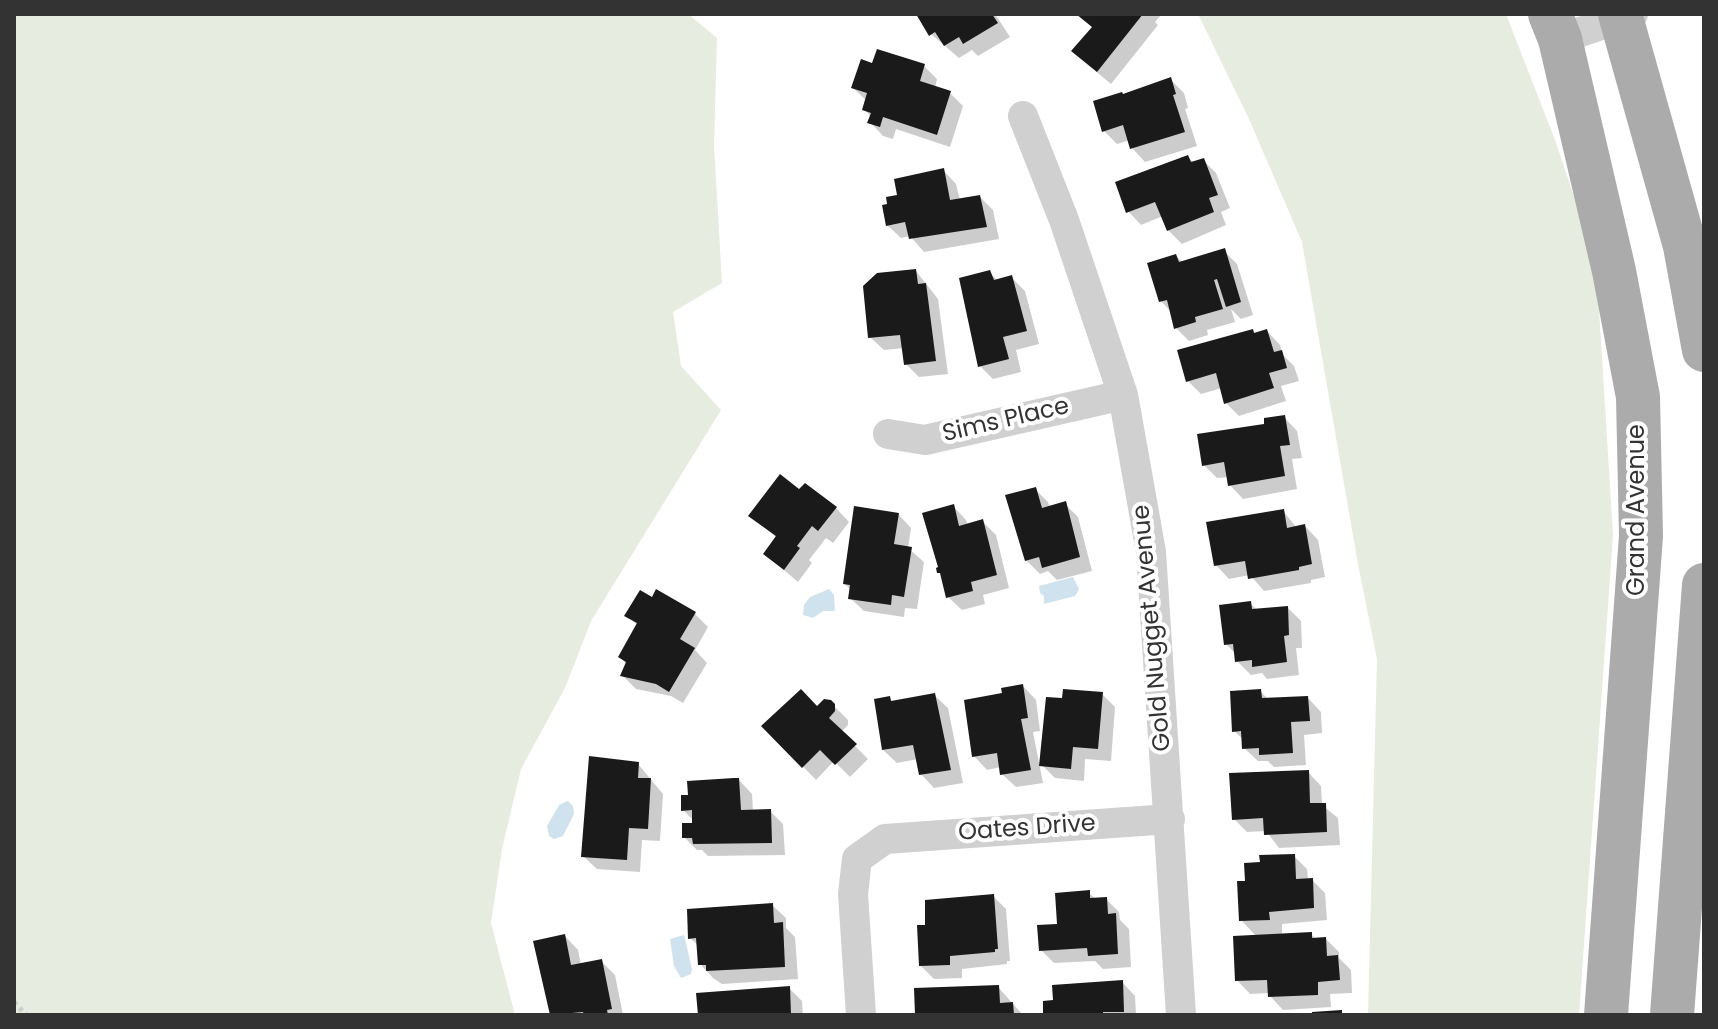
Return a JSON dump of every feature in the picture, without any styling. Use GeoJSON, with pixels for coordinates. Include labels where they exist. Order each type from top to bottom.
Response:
{"type":"FeatureCollection","features":[{"type":"Feature","properties":{"kind":"main road"},"geometry":{"type":"LineString","coordinates":[[1625,16],[1685,246],[1704,350]]}},
{"type":"Feature","properties":{"kind":"main road","name":"Grand Avenue"},"geometry":{"type":"LineString","coordinates":[[1555,26],[1614,271],[1638,397],[1641,536],[1606,1015]]}},
{"type":"Feature","properties":{"kind":"main road"},"geometry":{"type":"LineString","coordinates":[[1672,1015],[1704,585]]}},
{"type":"Feature","properties":{"kind":"street"},"geometry":{"type":"LineString","coordinates":[[1555,26],[1625,16]]}},
{"type":"Feature","properties":{"kind":"street","name":"Gold Nugget Avenue"},"geometry":{"type":"LineString","coordinates":[[1023,116],[1064,220],[1123,395],[1151,552],[1181,1015]]}},
{"type":"Feature","properties":{"kind":"street","name":"Sims Place"},"geometry":{"type":"LineString","coordinates":[[888,434],[925,440],[1123,395]]}},
{"type":"Feature","properties":{"kind":"street","name":"Oates Drive"},"geometry":{"type":"LineString","coordinates":[[861,1015],[853,894],[857,859],[885,839],[1170,819]]}},
{"type":"Feature","properties":{"kind":"path"},"geometry":{"type":"LineString","coordinates":[[14,1002],[26,1015]]}},
{"type":"Feature","properties":{"kind":"shaded area"},"geometry":{"type":"Polygon","coordinates":[[[14,14],[688,14],[717,38],[714,145],[722,283],[673,312],[681,366],[721,410],[591,621],[565,688],[521,769],[502,849],[491,923],[515,1015],[14,1015],[14,14]]]}},
{"type":"Feature","properties":{"kind":"shaded area"},"geometry":{"type":"Polygon","coordinates":[[[1198,14],[1506,14],[1555,140],[1584,226],[1594,229],[1613,535],[1579,1015],[1368,1015],[1377,659],[1302,242],[1249,119],[1198,14]]]}},
{"type":"Feature","properties":{"kind":"water"},"geometry":{"type":"Polygon","coordinates":[[[1073,577],[1079,589],[1075,596],[1044,604],[1039,586],[1073,577]]]}},
{"type":"Feature","properties":{"kind":"water"},"geometry":{"type":"Polygon","coordinates":[[[829,589],[834,595],[835,611],[823,611],[813,618],[803,615],[804,605],[810,597],[829,589]]]}},
{"type":"Feature","properties":{"kind":"water"},"geometry":{"type":"Polygon","coordinates":[[[568,801],[573,806],[574,814],[563,836],[554,839],[549,836],[547,826],[559,805],[568,801]]]}},
{"type":"Feature","properties":{"kind":"water"},"geometry":{"type":"Polygon","coordinates":[[[684,935],[692,969],[691,974],[681,978],[674,966],[670,939],[684,935]]]}},
{"type":"Feature","properties":{"kind":"building"},"geometry":{"type":"Polygon","coordinates":[[[916,14],[992,14],[998,23],[963,44],[959,37],[944,46],[935,32],[929,36],[916,14]]]}},
{"type":"Feature","properties":{"kind":"building"},"geometry":{"type":"Polygon","coordinates":[[[1076,14],[1143,14],[1097,72],[1071,51],[1092,27],[1076,14]]]}},
{"type":"Feature","properties":{"kind":"building"},"geometry":{"type":"Polygon","coordinates":[[[877,49],[925,64],[920,81],[951,91],[937,135],[883,117],[880,127],[867,123],[871,113],[862,110],[867,93],[851,88],[861,59],[872,63],[877,49]]]}},
{"type":"Feature","properties":{"kind":"building"},"geometry":{"type":"Polygon","coordinates":[[[1171,77],[1176,94],[1173,95],[1185,132],[1130,149],[1123,125],[1102,132],[1093,101],[1171,77]]]}},
{"type":"Feature","properties":{"kind":"building"},"geometry":{"type":"Polygon","coordinates":[[[1188,155],[1191,162],[1204,158],[1218,195],[1209,198],[1214,212],[1167,231],[1155,202],[1126,213],[1115,182],[1188,155]]]}},
{"type":"Feature","properties":{"kind":"building"},"geometry":{"type":"Polygon","coordinates":[[[944,168],[950,200],[980,195],[987,227],[909,239],[905,222],[886,226],[882,205],[887,204],[886,197],[897,195],[894,179],[944,168]]]}},
{"type":"Feature","properties":{"kind":"building"},"geometry":{"type":"Polygon","coordinates":[[[1225,248],[1241,302],[1226,307],[1217,279],[1214,280],[1223,309],[1195,317],[1196,322],[1174,329],[1167,300],[1159,302],[1147,263],[1176,254],[1179,262],[1225,248]]]}},
{"type":"Feature","properties":{"kind":"building"},"geometry":{"type":"Polygon","coordinates":[[[916,269],[918,284],[926,283],[936,361],[904,365],[900,335],[868,338],[863,286],[877,273],[916,269]]]}},
{"type":"Feature","properties":{"kind":"building"},"geometry":{"type":"Polygon","coordinates":[[[990,270],[994,280],[1012,275],[1027,331],[1003,337],[1009,359],[978,367],[959,278],[990,270]]]}},
{"type":"Feature","properties":{"kind":"building"},"geometry":{"type":"Polygon","coordinates":[[[1253,329],[1254,333],[1267,329],[1274,352],[1282,350],[1287,368],[1269,373],[1274,388],[1224,404],[1216,373],[1186,382],[1177,350],[1253,329]]]}},
{"type":"Feature","properties":{"kind":"building"},"geometry":{"type":"Polygon","coordinates":[[[1285,415],[1290,445],[1280,446],[1285,476],[1228,486],[1224,462],[1202,466],[1197,434],[1264,424],[1264,418],[1285,415]]]}},
{"type":"Feature","properties":{"kind":"building"},"geometry":{"type":"Polygon","coordinates":[[[780,474],[799,489],[805,483],[837,507],[818,531],[812,526],[784,570],[763,554],[776,536],[748,516],[780,474]]]}},
{"type":"Feature","properties":{"kind":"building"},"geometry":{"type":"Polygon","coordinates":[[[1036,487],[1042,508],[1066,501],[1080,557],[1042,568],[1039,557],[1025,561],[1005,495],[1036,487]]]}},
{"type":"Feature","properties":{"kind":"building"},"geometry":{"type":"Polygon","coordinates":[[[954,504],[959,526],[983,519],[997,575],[971,582],[973,591],[946,598],[922,513],[954,504]]]}},
{"type":"Feature","properties":{"kind":"building"},"geometry":{"type":"Polygon","coordinates":[[[854,506],[899,513],[894,544],[912,547],[904,597],[892,595],[891,605],[848,599],[850,585],[843,584],[854,506]]]}},
{"type":"Feature","properties":{"kind":"building"},"geometry":{"type":"Polygon","coordinates":[[[1284,509],[1287,528],[1305,524],[1312,564],[1299,567],[1299,570],[1248,579],[1245,561],[1214,566],[1206,522],[1284,509]]]}},
{"type":"Feature","properties":{"kind":"building"},"geometry":{"type":"Polygon","coordinates":[[[656,589],[696,612],[680,639],[695,648],[669,692],[656,684],[620,676],[626,662],[618,657],[637,623],[624,616],[640,590],[652,597],[656,589]]]}},
{"type":"Feature","properties":{"kind":"building"},"geometry":{"type":"Polygon","coordinates":[[[1251,601],[1252,609],[1288,606],[1289,635],[1284,636],[1287,662],[1252,667],[1252,660],[1235,662],[1233,644],[1224,645],[1219,605],[1251,601]]]}},
{"type":"Feature","properties":{"kind":"building"},"geometry":{"type":"Polygon","coordinates":[[[1023,684],[1028,718],[1021,719],[1031,770],[1000,775],[997,753],[972,757],[964,700],[1002,693],[1001,688],[1023,684]]]}},
{"type":"Feature","properties":{"kind":"building"},"geometry":{"type":"Polygon","coordinates":[[[801,689],[817,706],[824,699],[831,700],[835,711],[829,718],[857,744],[835,765],[820,750],[802,768],[761,726],[801,689]]]}},
{"type":"Feature","properties":{"kind":"building"},"geometry":{"type":"Polygon","coordinates":[[[1063,689],[1103,692],[1098,749],[1073,747],[1071,769],[1039,766],[1046,697],[1062,698],[1063,689]]]}},
{"type":"Feature","properties":{"kind":"building"},"geometry":{"type":"Polygon","coordinates":[[[1261,689],[1262,698],[1308,696],[1310,721],[1291,722],[1293,753],[1259,755],[1259,748],[1242,749],[1241,731],[1232,732],[1230,691],[1261,689]]]}},
{"type":"Feature","properties":{"kind":"building"},"geometry":{"type":"Polygon","coordinates":[[[935,693],[951,770],[919,775],[913,745],[882,750],[874,699],[890,696],[891,701],[935,693]]]}},
{"type":"Feature","properties":{"kind":"building"},"geometry":{"type":"Polygon","coordinates":[[[589,756],[639,762],[638,778],[651,778],[648,829],[629,828],[627,860],[581,857],[589,756]]]}},
{"type":"Feature","properties":{"kind":"building"},"geometry":{"type":"Polygon","coordinates":[[[1309,770],[1310,803],[1326,803],[1327,832],[1264,835],[1263,818],[1232,820],[1229,773],[1309,770]]]}},
{"type":"Feature","properties":{"kind":"building"},"geometry":{"type":"Polygon","coordinates":[[[739,778],[741,810],[771,809],[772,843],[693,844],[692,838],[682,838],[682,823],[692,823],[692,810],[681,811],[681,795],[688,795],[687,781],[739,778]]]}},
{"type":"Feature","properties":{"kind":"building"},"geometry":{"type":"Polygon","coordinates":[[[1295,854],[1296,879],[1313,878],[1314,908],[1269,912],[1270,920],[1239,921],[1237,881],[1245,881],[1244,863],[1260,862],[1259,855],[1295,854]]]}},
{"type":"Feature","properties":{"kind":"building"},"geometry":{"type":"Polygon","coordinates":[[[1090,890],[1090,898],[1107,897],[1108,914],[1116,913],[1118,954],[1088,956],[1087,948],[1039,951],[1037,925],[1057,924],[1055,893],[1090,890]]]}},
{"type":"Feature","properties":{"kind":"building"},"geometry":{"type":"Polygon","coordinates":[[[994,894],[998,949],[995,952],[950,956],[950,965],[919,966],[917,925],[925,925],[925,900],[994,894]]]}},
{"type":"Feature","properties":{"kind":"building"},"geometry":{"type":"Polygon","coordinates":[[[773,903],[774,923],[783,922],[785,967],[706,971],[706,965],[698,965],[696,938],[688,939],[687,909],[773,903]]]}},
{"type":"Feature","properties":{"kind":"building"},"geometry":{"type":"Polygon","coordinates":[[[1312,932],[1312,938],[1326,937],[1327,956],[1338,955],[1340,980],[1318,982],[1318,995],[1268,997],[1267,980],[1235,981],[1233,936],[1312,932]]]}},
{"type":"Feature","properties":{"kind":"building"},"geometry":{"type":"Polygon","coordinates":[[[565,934],[571,965],[602,959],[612,1009],[607,1010],[608,1015],[584,1015],[583,1012],[550,1015],[533,941],[565,934]]]}},
{"type":"Feature","properties":{"kind":"building"},"geometry":{"type":"Polygon","coordinates":[[[1123,980],[1124,1012],[1043,1015],[1043,1001],[1053,1000],[1052,985],[1123,980]]]}},
{"type":"Feature","properties":{"kind":"building"},"geometry":{"type":"Polygon","coordinates":[[[999,985],[1000,1003],[1013,1002],[1014,1015],[915,1015],[914,988],[999,985]]]}},
{"type":"Feature","properties":{"kind":"building"},"geometry":{"type":"Polygon","coordinates":[[[790,986],[791,1015],[698,1015],[696,993],[790,986]]]}},
{"type":"Feature","properties":{"kind":"building"},"geometry":{"type":"Polygon","coordinates":[[[1342,1010],[1342,1015],[1312,1015],[1312,1012],[1342,1010]]]}}]}
